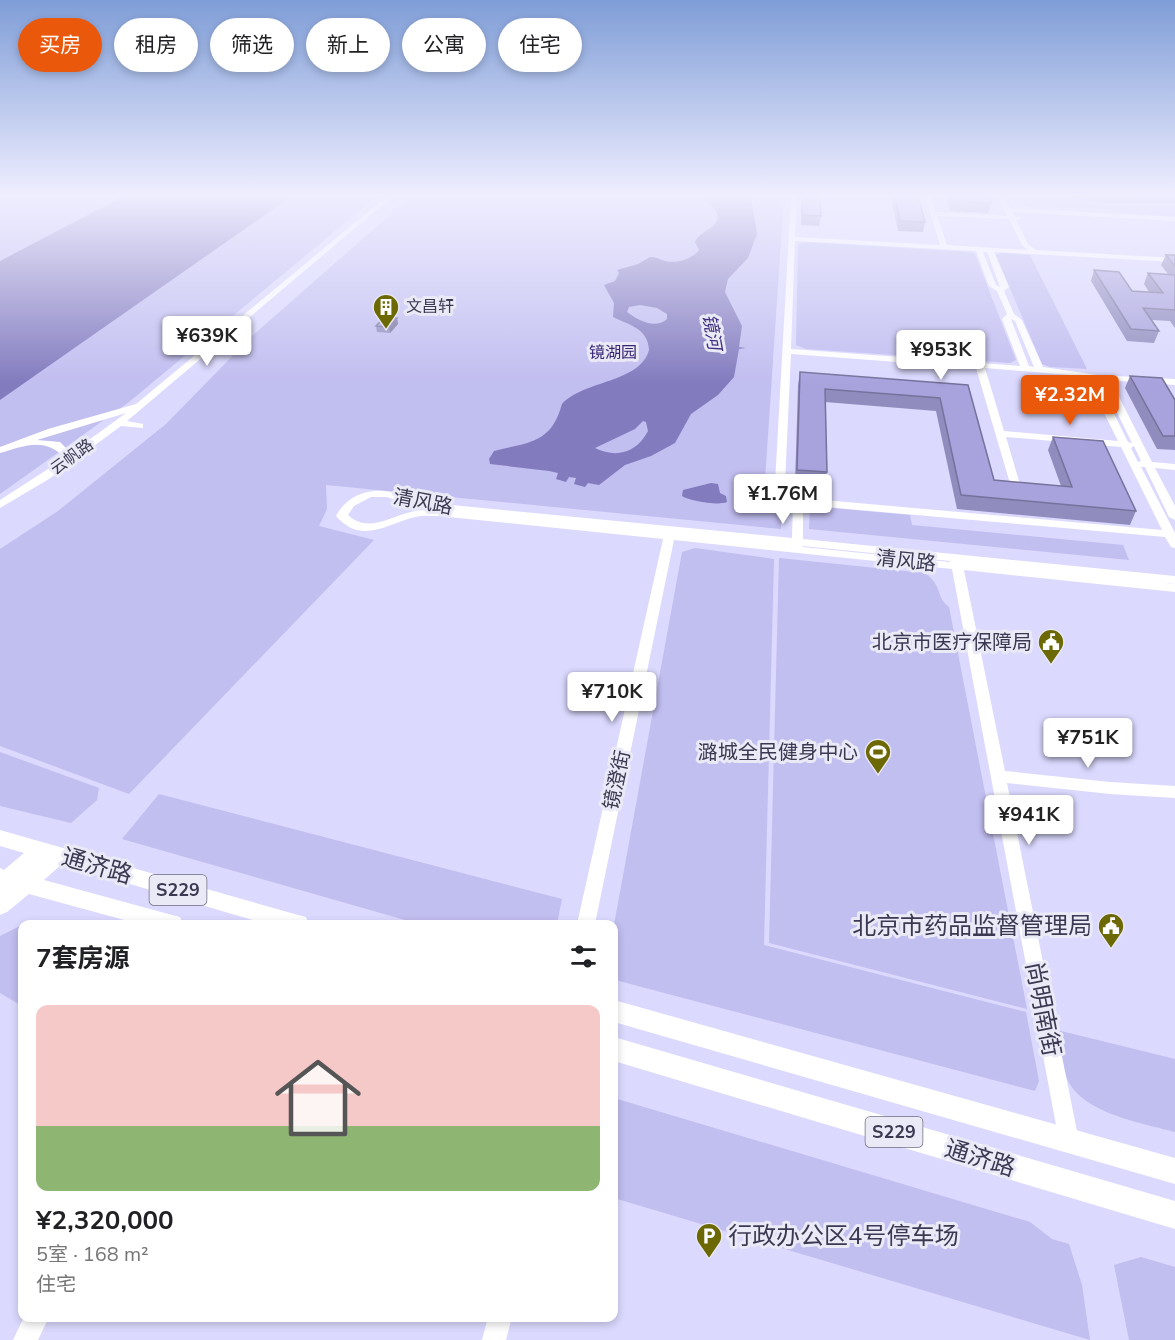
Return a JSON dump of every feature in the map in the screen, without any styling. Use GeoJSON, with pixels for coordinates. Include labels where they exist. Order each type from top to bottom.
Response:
{"type":"FeatureCollection","features":[{"type":"Feature","properties":{"kind":"main road","name":"通济路"},"geometry":{"type":"LineString","coordinates":[[0,838],[284,920]]}},
{"type":"Feature","properties":{"kind":"main road"},"geometry":{"type":"LineString","coordinates":[[0,906],[8,881],[51,853]]}},
{"type":"Feature","properties":{"kind":"main road","name":"通济路"},"geometry":{"type":"LineString","coordinates":[[8,881],[157,920]]}},
{"type":"Feature","properties":{"kind":"main road","name":"通济路"},"geometry":{"type":"LineString","coordinates":[[618,1012],[1175,1171]]}},
{"type":"Feature","properties":{"kind":"main road","name":"通济路"},"geometry":{"type":"LineString","coordinates":[[618,1049],[1175,1215]]}},
{"type":"Feature","properties":{"kind":"street","name":"云帆路"},"geometry":{"type":"LineString","coordinates":[[0,506],[119,423],[312,259]]}},
{"type":"Feature","properties":{"kind":"street"},"geometry":{"type":"LineString","coordinates":[[791,259],[780,483],[783,489],[798,501],[1025,519],[1170,534]]}},
{"type":"Feature","properties":{"kind":"street"},"geometry":{"type":"LineString","coordinates":[[982,259],[993,286],[1000,290],[1011,315],[1018,320],[1039,369]]}},
{"type":"Feature","properties":{"kind":"street"},"geometry":{"type":"LineString","coordinates":[[993,259],[1005,287],[1000,290]]}},
{"type":"Feature","properties":{"kind":"street"},"geometry":{"type":"LineString","coordinates":[[1149,259],[1175,260]]}},
{"type":"Feature","properties":{"kind":"street"},"geometry":{"type":"LineString","coordinates":[[1011,315],[1006,319],[1025,368]]}},
{"type":"Feature","properties":{"kind":"street"},"geometry":{"type":"LineString","coordinates":[[787,354],[1073,377],[1096,376],[1109,387],[1175,518]]}},
{"type":"Feature","properties":{"kind":"street"},"geometry":{"type":"LineString","coordinates":[[980,368],[1039,369],[1175,382]]}},
{"type":"Feature","properties":{"kind":"street"},"geometry":{"type":"LineString","coordinates":[[980,368],[1016,488]]}},
{"type":"Feature","properties":{"kind":"street"},"geometry":{"type":"LineString","coordinates":[[1096,376],[1096,387],[1175,544]]}},
{"type":"Feature","properties":{"kind":"street","name":"云帆路"},"geometry":{"type":"LineString","coordinates":[[0,450],[141,405]]}},
{"type":"Feature","properties":{"kind":"street"},"geometry":{"type":"LineString","coordinates":[[119,423],[140,426]]}},
{"type":"Feature","properties":{"kind":"street"},"geometry":{"type":"LineString","coordinates":[[1000,434],[1138,446]]}},
{"type":"Feature","properties":{"kind":"street"},"geometry":{"type":"LineString","coordinates":[[19,443],[42,441],[56,444],[68,454],[67,461]]}},
{"type":"Feature","properties":{"kind":"street"},"geometry":{"type":"LineString","coordinates":[[1135,464],[1175,467]]}},
{"type":"Feature","properties":{"kind":"street","name":"清风路"},"geometry":{"type":"LineString","coordinates":[[669,533],[424,512],[407,516],[378,528],[362,528],[349,524],[342,516],[345,507],[356,499],[382,494],[393,495],[417,504],[797,547],[1175,580]]}},
{"type":"Feature","properties":{"kind":"street"},"geometry":{"type":"LineString","coordinates":[[797,547],[798,501]]}},
{"type":"Feature","properties":{"kind":"street","name":"镜澄街"},"geometry":{"type":"LineString","coordinates":[[587,920],[669,533]]}},
{"type":"Feature","properties":{"kind":"street","name":"清风路"},"geometry":{"type":"LineString","coordinates":[[957,562],[1175,588]]}},
{"type":"Feature","properties":{"kind":"street","name":"尚明南街"},"geometry":{"type":"LineString","coordinates":[[957,562],[1069,1141]]}},
{"type":"Feature","properties":{"kind":"street"},"geometry":{"type":"LineString","coordinates":[[998,776],[1110,788],[1175,792]]}},
{"type":"Feature","properties":{"kind":"street"},"geometry":{"type":"LineString","coordinates":[[25,1340],[34,1322]]}},
{"type":"Feature","properties":{"kind":"street"},"geometry":{"type":"LineString","coordinates":[[494,1340],[499,1322]]}},
{"type":"Feature","properties":{"kind":"green space"},"geometry":{"type":"Polygon","coordinates":[[[0,259],[302,259],[129,402],[0,494],[0,259]]]}},
{"type":"Feature","properties":{"kind":"green space","name":"镜湖园"},"geometry":{"type":"Polygon","coordinates":[[[340,259],[780,259],[765,480],[767,488],[782,500],[781,529],[326,485],[327,509],[319,526],[374,540],[129,794],[0,746],[0,549],[58,511],[166,424],[252,336],[340,259]]]}},
{"type":"Feature","properties":{"kind":"green space"},"geometry":{"type":"Polygon","coordinates":[[[798,259],[977,259],[1016,360],[1010,363],[806,349],[796,345],[798,259]]]}},
{"type":"Feature","properties":{"kind":"green space"},"geometry":{"type":"Polygon","coordinates":[[[997,259],[1032,259],[1087,369],[1050,367],[1042,364],[997,259]]]}},
{"type":"Feature","properties":{"kind":"green space"},"geometry":{"type":"Polygon","coordinates":[[[810,506],[910,515],[912,525],[1123,545],[1129,560],[809,529],[810,506]]]}},
{"type":"Feature","properties":{"kind":"green space"},"geometry":{"type":"Polygon","coordinates":[[[695,548],[774,559],[764,945],[1026,1012],[1039,1081],[1035,1091],[618,980],[618,920],[615,920],[682,552],[695,548]]]}},
{"type":"Feature","properties":{"kind":"green space","name":"潞城全民健身中心"},"geometry":{"type":"Polygon","coordinates":[[[779,558],[925,573],[934,582],[942,599],[949,607],[1027,1009],[769,943],[779,558]]]}},
{"type":"Feature","properties":{"kind":"green space"},"geometry":{"type":"Polygon","coordinates":[[[0,752],[99,788],[97,800],[71,823],[0,806],[0,752]]]}},
{"type":"Feature","properties":{"kind":"green space"},"geometry":{"type":"Polygon","coordinates":[[[159,794],[562,899],[558,920],[405,920],[122,839],[159,794]]]}},
{"type":"Feature","properties":{"kind":"green space"},"geometry":{"type":"Polygon","coordinates":[[[18,927],[18,1004],[0,993],[0,936],[18,927]]]}},
{"type":"Feature","properties":{"kind":"green space"},"geometry":{"type":"Polygon","coordinates":[[[1057,1030],[1175,1059],[1175,1132],[1129,1120],[1098,1108],[1084,1099],[1073,1089],[1066,1076],[1057,1030]]]}},
{"type":"Feature","properties":{"kind":"green space"},"geometry":{"type":"Polygon","coordinates":[[[618,1099],[1030,1222],[1052,1239],[1069,1244],[1082,1285],[1090,1340],[618,1199],[618,1099]]]}},
{"type":"Feature","properties":{"kind":"green space"},"geometry":{"type":"Polygon","coordinates":[[[1141,1257],[1175,1267],[1175,1340],[1129,1340],[1114,1265],[1141,1257]]]}},
{"type":"Feature","properties":{"kind":"water"},"geometry":{"type":"Polygon","coordinates":[[[5,259],[202,259],[0,400],[0,261],[5,259]]]}},
{"type":"Feature","properties":{"kind":"water","name":"镜河"},"geometry":{"type":"Polygon","coordinates":[[[647,259],[679,261],[686,259],[747,259],[728,279],[725,292],[742,326],[739,347],[746,348],[739,349],[734,377],[718,395],[691,414],[675,443],[651,456],[625,465],[599,485],[588,483],[585,487],[574,484],[576,478],[569,477],[566,482],[556,479],[558,473],[490,464],[489,459],[494,451],[528,443],[545,434],[552,427],[562,404],[572,396],[623,375],[644,361],[649,350],[645,337],[637,328],[613,317],[614,303],[604,285],[615,281],[619,273],[617,270],[638,264],[647,259]],[[640,305],[629,307],[627,312],[641,321],[657,324],[667,319],[667,314],[657,308],[640,305]],[[643,421],[635,429],[595,448],[610,453],[631,449],[643,439],[648,431],[646,422],[643,421]]]}},
{"type":"Feature","properties":{"kind":"water"},"geometry":{"type":"Polygon","coordinates":[[[711,483],[718,484],[720,493],[726,496],[727,502],[704,502],[682,496],[683,490],[711,483]]]}},
{"type":"Feature","properties":{"kind":"building"},"geometry":{"type":"Polygon","coordinates":[[[1169,259],[1175,259],[1175,266],[1169,259]]]}},
{"type":"Feature","properties":{"kind":"building"},"geometry":{"type":"Polygon","coordinates":[[[1094,270],[1119,272],[1132,291],[1163,293],[1148,273],[1175,275],[1175,310],[1143,308],[1159,331],[1131,329],[1094,270]]]}},
{"type":"Feature","properties":{"kind":"building"},"geometry":{"type":"Polygon","coordinates":[[[385,317],[397,318],[389,327],[376,326],[385,317]]]}},
{"type":"Feature","properties":{"kind":"building"},"geometry":{"type":"Polygon","coordinates":[[[800,372],[968,385],[994,480],[1072,487],[1053,437],[1103,441],[1136,511],[961,495],[940,398],[825,389],[827,472],[797,470],[800,372]]]}},
{"type":"Feature","properties":{"kind":"building"},"geometry":{"type":"Polygon","coordinates":[[[1130,376],[1162,378],[1175,400],[1175,436],[1163,436],[1130,376]]]}},
{"type":"Feature","properties":{"kind":"place","name":"文昌轩"},"geometry":{"type":"Point","coordinates":[386,330]}},
{"type":"Feature","properties":{"kind":"place","name":"北京市医疗保障局"},"geometry":{"type":"Point","coordinates":[1051,665]}},
{"type":"Feature","properties":{"kind":"place","name":"潞城全民健身中心"},"geometry":{"type":"Point","coordinates":[878,775]}},
{"type":"Feature","properties":{"kind":"place","name":"北京市药品监督管理局"},"geometry":{"type":"Point","coordinates":[1111,949]}},
{"type":"Feature","properties":{"kind":"place","name":"行政办公区4号停车场"},"geometry":{"type":"Point","coordinates":[709,1259]}}]}
